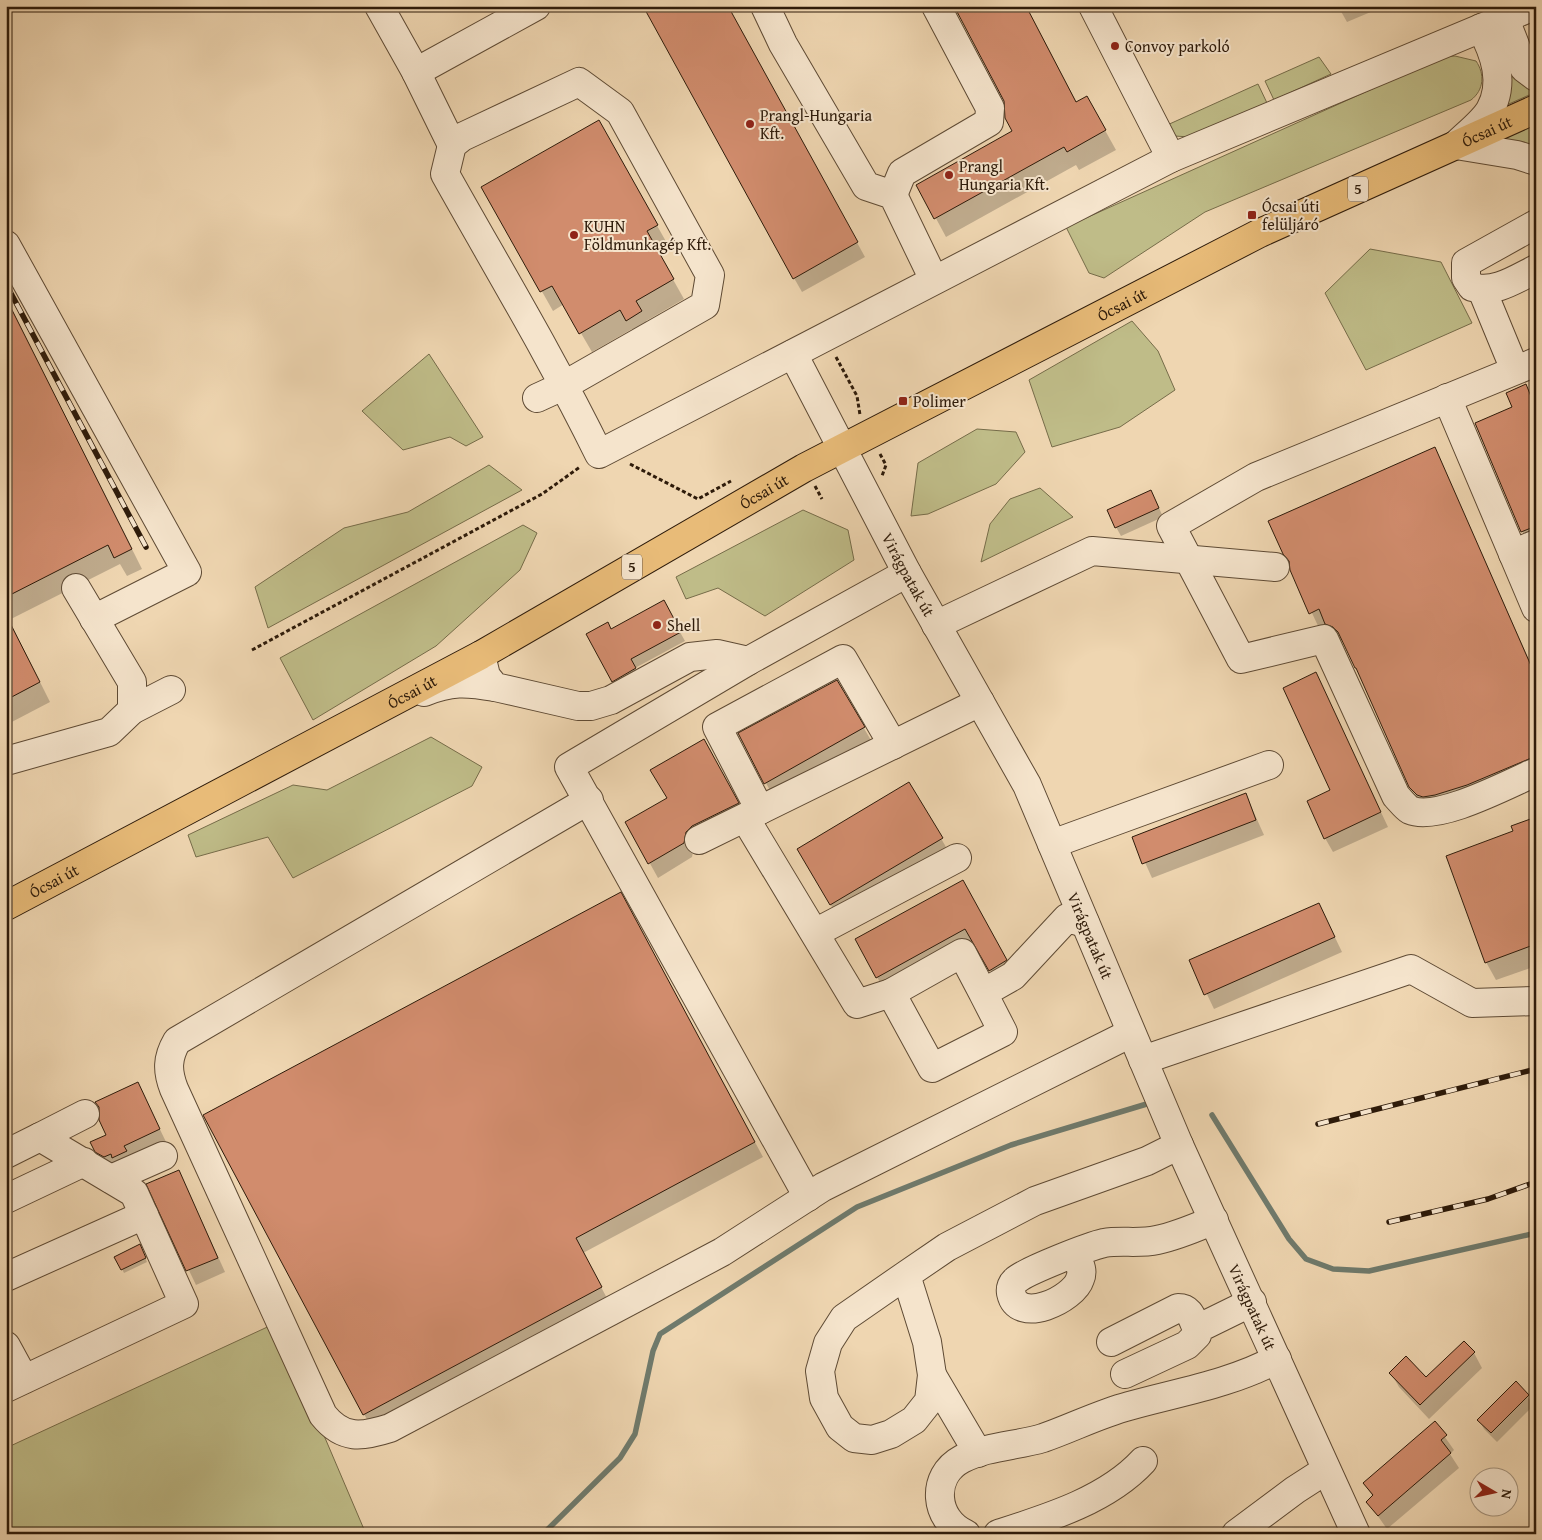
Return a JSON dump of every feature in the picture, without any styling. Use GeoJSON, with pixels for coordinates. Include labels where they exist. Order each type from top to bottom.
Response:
{"type":"FeatureCollection","features":[{"type":"Feature","properties":{"kind":"main road","name":"Ócsai út"},"geometry":{"type":"LineString","coordinates":[[6,906],[481,655],[804,468],[1260,233],[1536,109]]}},
{"type":"Feature","properties":{"kind":"street"},"geometry":{"type":"LineString","coordinates":[[379,6],[416,72],[452,144],[445,174],[563,386],[611,457],[793,354],[1171,158],[1495,19],[1534,6]]}},
{"type":"Feature","properties":{"kind":"street"},"geometry":{"type":"LineString","coordinates":[[416,72],[536,6]]}},
{"type":"Feature","properties":{"kind":"street"},"geometry":{"type":"LineString","coordinates":[[765,6],[782,44],[866,186],[893,195],[934,280]]}},
{"type":"Feature","properties":{"kind":"street"},"geometry":{"type":"LineString","coordinates":[[893,195],[902,172],[989,122],[990,108],[936,6]]}},
{"type":"Feature","properties":{"kind":"street"},"geometry":{"type":"LineString","coordinates":[[1093,6],[1171,158]]}},
{"type":"Feature","properties":{"kind":"street"},"geometry":{"type":"LineString","coordinates":[[1495,19],[1524,68],[1536,77]]}},
{"type":"Feature","properties":{"kind":"street"},"geometry":{"type":"LineString","coordinates":[[1456,145],[1490,111],[1498,88],[1497,71],[1492,49],[1495,19]]}},
{"type":"Feature","properties":{"kind":"street"},"geometry":{"type":"LineString","coordinates":[[452,144],[462,137],[579,82],[620,112],[710,275],[705,305],[563,386],[537,398]]}},
{"type":"Feature","properties":{"kind":"street"},"geometry":{"type":"LineString","coordinates":[[1456,145],[1517,155],[1536,161]]}},
{"type":"Feature","properties":{"kind":"street"},"geometry":{"type":"LineString","coordinates":[[1536,224],[1466,262],[1466,278],[1472,287],[1482,290],[1501,286],[1536,269]]}},
{"type":"Feature","properties":{"kind":"street"},"geometry":{"type":"LineString","coordinates":[[6,245],[187,572],[94,619]]}},
{"type":"Feature","properties":{"kind":"street"},"geometry":{"type":"LineString","coordinates":[[1482,290],[1525,366],[1256,477],[1171,526],[1241,659],[1324,639],[1396,796],[1409,810],[1429,813],[1448,809],[1536,772]]}},
{"type":"Feature","properties":{"kind":"street","name":"Virágpatak út"},"geometry":{"type":"LineString","coordinates":[[793,354],[907,573],[1027,785],[1179,1145],[1356,1534]]}},
{"type":"Feature","properties":{"kind":"street"},"geometry":{"type":"LineString","coordinates":[[1447,398],[1524,549],[1536,608]]}},
{"type":"Feature","properties":{"kind":"street"},"geometry":{"type":"LineString","coordinates":[[936,625],[1092,551],[1275,568]]}},
{"type":"Feature","properties":{"kind":"street"},"geometry":{"type":"LineString","coordinates":[[808,1197],[569,767],[748,661],[907,573]]}},
{"type":"Feature","properties":{"kind":"street"},"geometry":{"type":"LineString","coordinates":[[76,588],[132,682],[132,710]]}},
{"type":"Feature","properties":{"kind":"street"},"geometry":{"type":"LineString","coordinates":[[362,718],[448,683],[468,683],[494,687],[564,704],[591,706],[611,700],[690,657],[717,654],[748,661]]}},
{"type":"Feature","properties":{"kind":"street"},"geometry":{"type":"LineString","coordinates":[[481,655],[486,676],[494,687]]}},
{"type":"Feature","properties":{"kind":"street"},"geometry":{"type":"LineString","coordinates":[[891,993],[932,1068],[1003,1032],[962,953],[891,993],[857,1004],[815,934],[752,814],[717,726],[843,659],[893,745]]}},
{"type":"Feature","properties":{"kind":"street"},"geometry":{"type":"LineString","coordinates":[[6,761],[109,732],[132,710],[171,690]]}},
{"type":"Feature","properties":{"kind":"street"},"geometry":{"type":"LineString","coordinates":[[699,840],[980,702]]}},
{"type":"Feature","properties":{"kind":"street"},"geometry":{"type":"LineString","coordinates":[[1052,844],[1269,765]]}},
{"type":"Feature","properties":{"kind":"street"},"geometry":{"type":"LineString","coordinates":[[589,800],[177,1041],[171,1052],[168,1064],[174,1089],[323,1415],[331,1425],[354,1435],[372,1434],[390,1428],[722,1252],[832,1183],[1131,1033]]}},
{"type":"Feature","properties":{"kind":"street"},"geometry":{"type":"LineString","coordinates":[[815,934],[958,858]]}},
{"type":"Feature","properties":{"kind":"street"},"geometry":{"type":"LineString","coordinates":[[983,993],[1014,976],[1067,918],[1085,923]]}},
{"type":"Feature","properties":{"kind":"street"},"geometry":{"type":"LineString","coordinates":[[1143,1060],[1411,969],[1472,1003],[1536,1001]]}},
{"type":"Feature","properties":{"kind":"street"},"geometry":{"type":"LineString","coordinates":[[6,1154],[85,1114]]}},
{"type":"Feature","properties":{"kind":"street"},"geometry":{"type":"LineString","coordinates":[[6,1346],[15,1384],[184,1304],[134,1193],[40,1137]]}},
{"type":"Feature","properties":{"kind":"street"},"geometry":{"type":"LineString","coordinates":[[906,1275],[927,1342],[932,1375],[928,1401],[914,1420],[892,1434],[872,1440],[854,1438],[840,1427],[824,1398],[820,1371],[828,1343],[844,1318],[906,1275],[947,1248],[1035,1201],[1147,1161],[1179,1145]]}},
{"type":"Feature","properties":{"kind":"street"},"geometry":{"type":"LineString","coordinates":[[112,1179],[163,1156]]}},
{"type":"Feature","properties":{"kind":"street"},"geometry":{"type":"LineString","coordinates":[[6,1199],[84,1162]]}},
{"type":"Feature","properties":{"kind":"street"},"geometry":{"type":"LineString","coordinates":[[6,1277],[144,1215]]}},
{"type":"Feature","properties":{"kind":"street"},"geometry":{"type":"LineString","coordinates":[[1075,1254],[1101,1244],[1155,1241],[1183,1233],[1214,1220]]}},
{"type":"Feature","properties":{"kind":"street"},"geometry":{"type":"LineString","coordinates":[[1196,1329],[1252,1302]]}},
{"type":"Feature","properties":{"kind":"street"},"geometry":{"type":"LineString","coordinates":[[1111,1342],[1178,1308],[1185,1308],[1189,1312],[1197,1336],[1187,1345],[1125,1374]]}},
{"type":"Feature","properties":{"kind":"street"},"geometry":{"type":"LineString","coordinates":[[966,1534],[952,1525],[944,1514],[940,1484],[946,1472],[961,1459],[978,1453],[1043,1438],[1105,1412],[1205,1388],[1256,1371],[1277,1359]]}},
{"type":"Feature","properties":{"kind":"street"},"geometry":{"type":"LineString","coordinates":[[932,1375],[978,1453]]}},
{"type":"Feature","properties":{"kind":"street"},"geometry":{"type":"LineString","coordinates":[[998,1534],[1065,1510],[1103,1492],[1129,1477],[1143,1462]]}},
{"type":"Feature","properties":{"kind":"street"},"geometry":{"type":"LineString","coordinates":[[1236,1534],[1295,1490],[1326,1470]]}},
{"type":"Feature","properties":{"kind":"path"},"geometry":{"type":"LineString","coordinates":[[252,650],[611,457],[698,499],[732,481]]}},
{"type":"Feature","properties":{"kind":"path"},"geometry":{"type":"LineString","coordinates":[[804,468],[822,499]]}},
{"type":"Feature","properties":{"kind":"shaded area"},"geometry":{"type":"Polygon","coordinates":[[[1455,56],[1476,61],[1481,71],[1481,87],[1471,100],[1205,212],[1104,278],[1089,273],[1066,227],[1443,57],[1455,56]]]}},
{"type":"Feature","properties":{"kind":"shaded area"},"geometry":{"type":"Polygon","coordinates":[[[1319,57],[1331,74],[1274,100],[1265,81],[1319,57]]]}},
{"type":"Feature","properties":{"kind":"shaded area"},"geometry":{"type":"Polygon","coordinates":[[[1504,67],[1536,87],[1536,92],[1502,107],[1504,67]]]}},
{"type":"Feature","properties":{"kind":"shaded area"},"geometry":{"type":"Polygon","coordinates":[[[1258,84],[1267,103],[1191,137],[1174,136],[1165,126],[1258,84]]]}},
{"type":"Feature","properties":{"kind":"shaded area"},"geometry":{"type":"Polygon","coordinates":[[[1536,121],[1536,152],[1497,141],[1536,121]]]}},
{"type":"Feature","properties":{"kind":"shaded area"},"geometry":{"type":"Polygon","coordinates":[[[1370,249],[1441,262],[1472,323],[1366,370],[1325,293],[1370,249]]]}},
{"type":"Feature","properties":{"kind":"shaded area"},"geometry":{"type":"Polygon","coordinates":[[[1132,321],[1158,351],[1175,390],[1120,427],[1052,447],[1029,380],[1132,321]]]}},
{"type":"Feature","properties":{"kind":"shaded area"},"geometry":{"type":"Polygon","coordinates":[[[429,354],[483,437],[466,446],[450,437],[403,450],[362,411],[429,354]]]}},
{"type":"Feature","properties":{"kind":"shaded area"},"geometry":{"type":"Polygon","coordinates":[[[977,429],[1016,432],[1025,452],[996,484],[928,514],[911,516],[918,463],[977,429]]]}},
{"type":"Feature","properties":{"kind":"shaded area"},"geometry":{"type":"Polygon","coordinates":[[[489,465],[522,490],[268,628],[255,587],[344,528],[408,512],[489,465]]]}},
{"type":"Feature","properties":{"kind":"shaded area"},"geometry":{"type":"Polygon","coordinates":[[[1040,488],[1073,517],[981,562],[990,524],[1010,499],[1040,488]]]}},
{"type":"Feature","properties":{"kind":"shaded area"},"geometry":{"type":"Polygon","coordinates":[[[803,510],[848,530],[854,560],[765,616],[718,588],[686,599],[676,577],[803,510]]]}},
{"type":"Feature","properties":{"kind":"shaded area"},"geometry":{"type":"Polygon","coordinates":[[[523,525],[537,533],[520,570],[436,646],[313,720],[280,658],[523,525]]]}},
{"type":"Feature","properties":{"kind":"shaded area"},"geometry":{"type":"Polygon","coordinates":[[[431,737],[482,767],[472,786],[293,878],[268,837],[196,857],[188,835],[293,785],[327,790],[431,737]]]}},
{"type":"Feature","properties":{"kind":"shaded area"},"geometry":{"type":"Polygon","coordinates":[[[276,1323],[366,1534],[6,1534],[6,1448],[276,1323]]]}},
{"type":"Feature","properties":{"kind":"building","name":"Prangl-Hungaria Kft."},"geometry":{"type":"Polygon","coordinates":[[[643,6],[728,6],[858,242],[793,279],[643,6]]]}},
{"type":"Feature","properties":{"kind":"building"},"geometry":{"type":"Polygon","coordinates":[[[954,6],[1026,6],[1076,102],[1087,96],[1106,130],[1067,152],[1064,147],[934,219],[916,185],[1012,131],[1005,118],[1004,101],[954,6]]]}},
{"type":"Feature","properties":{"kind":"building","name":"KUHN Földmunkagép Kft."},"geometry":{"type":"Polygon","coordinates":[[[599,120],[658,225],[647,231],[674,279],[636,301],[642,311],[626,321],[620,310],[579,334],[552,286],[540,292],[481,187],[599,120]]]}},
{"type":"Feature","properties":{"kind":"building"},"geometry":{"type":"Polygon","coordinates":[[[6,298],[132,549],[114,558],[108,545],[6,597],[6,298]]]}},
{"type":"Feature","properties":{"kind":"building"},"geometry":{"type":"Polygon","coordinates":[[[1526,384],[1532,399],[1536,398],[1536,526],[1521,532],[1475,423],[1512,407],[1506,393],[1526,384]]]}},
{"type":"Feature","properties":{"kind":"building"},"geometry":{"type":"Polygon","coordinates":[[[1435,447],[1536,677],[1536,756],[1467,785],[1423,797],[1417,795],[1409,787],[1338,632],[1333,627],[1325,624],[1319,609],[1309,614],[1290,570],[1289,561],[1283,554],[1268,521],[1435,447]]]}},
{"type":"Feature","properties":{"kind":"building"},"geometry":{"type":"Polygon","coordinates":[[[1151,490],[1159,508],[1115,528],[1107,510],[1151,490]]]}},
{"type":"Feature","properties":{"kind":"building"},"geometry":{"type":"Polygon","coordinates":[[[664,600],[681,632],[631,659],[636,668],[612,682],[586,634],[608,622],[611,629],[664,600]]]}},
{"type":"Feature","properties":{"kind":"building"},"geometry":{"type":"Polygon","coordinates":[[[6,615],[40,682],[6,700],[6,615]]]}},
{"type":"Feature","properties":{"kind":"building"},"geometry":{"type":"Polygon","coordinates":[[[1316,672],[1381,812],[1324,839],[1307,801],[1330,790],[1283,688],[1316,672]]]}},
{"type":"Feature","properties":{"kind":"building"},"geometry":{"type":"Polygon","coordinates":[[[837,680],[865,727],[764,784],[738,733],[837,680]]]}},
{"type":"Feature","properties":{"kind":"building"},"geometry":{"type":"Polygon","coordinates":[[[704,739],[739,803],[692,826],[686,832],[684,843],[648,864],[625,822],[667,798],[650,770],[704,739]]]}},
{"type":"Feature","properties":{"kind":"building"},"geometry":{"type":"Polygon","coordinates":[[[909,782],[943,838],[830,905],[797,849],[909,782]]]}},
{"type":"Feature","properties":{"kind":"building"},"geometry":{"type":"Polygon","coordinates":[[[1246,793],[1256,820],[1142,864],[1132,837],[1246,793]]]}},
{"type":"Feature","properties":{"kind":"building"},"geometry":{"type":"Polygon","coordinates":[[[1536,817],[1536,944],[1485,963],[1446,856],[1513,831],[1511,826],[1536,817]]]}},
{"type":"Feature","properties":{"kind":"building"},"geometry":{"type":"Polygon","coordinates":[[[963,880],[1007,960],[989,971],[965,929],[876,978],[855,939],[963,880]]]}},
{"type":"Feature","properties":{"kind":"building"},"geometry":{"type":"Polygon","coordinates":[[[621,892],[755,1142],[576,1238],[602,1287],[363,1415],[203,1115],[621,892]]]}},
{"type":"Feature","properties":{"kind":"building"},"geometry":{"type":"Polygon","coordinates":[[[1319,903],[1335,937],[1204,995],[1189,960],[1319,903]]]}},
{"type":"Feature","properties":{"kind":"building"},"geometry":{"type":"Polygon","coordinates":[[[138,1082],[160,1129],[124,1146],[127,1151],[112,1158],[111,1154],[104,1157],[95,1152],[90,1142],[106,1135],[99,1120],[99,1107],[95,1102],[138,1082]]]}},
{"type":"Feature","properties":{"kind":"building"},"geometry":{"type":"Polygon","coordinates":[[[179,1170],[218,1258],[186,1271],[146,1184],[179,1170]]]}},
{"type":"Feature","properties":{"kind":"building"},"geometry":{"type":"Polygon","coordinates":[[[140,1244],[146,1258],[121,1270],[114,1257],[140,1244]]]}},
{"type":"Feature","properties":{"kind":"building"},"geometry":{"type":"Polygon","coordinates":[[[1464,1341],[1475,1352],[1420,1405],[1389,1373],[1406,1356],[1426,1377],[1464,1341]]]}},
{"type":"Feature","properties":{"kind":"building"},"geometry":{"type":"Polygon","coordinates":[[[1516,1381],[1529,1395],[1491,1433],[1477,1420],[1516,1381]]]}},
{"type":"Feature","properties":{"kind":"building"},"geometry":{"type":"Polygon","coordinates":[[[1435,1421],[1447,1435],[1441,1440],[1451,1453],[1378,1516],[1366,1502],[1373,1495],[1363,1483],[1435,1421]]]}},
{"type":"Feature","properties":{"kind":"waterway"},"geometry":{"type":"LineString","coordinates":[[543,1534],[620,1458],[635,1434],[653,1351],[660,1334],[857,1207],[1011,1145],[1150,1103]]}},
{"type":"Feature","properties":{"kind":"waterway"},"geometry":{"type":"LineString","coordinates":[[1212,1115],[1289,1239],[1306,1259],[1333,1269],[1369,1271],[1536,1233]]}},
{"type":"Feature","properties":{"kind":"railway"},"geometry":{"type":"LineString","coordinates":[[6,284],[146,547]]}},
{"type":"Feature","properties":{"kind":"railway"},"geometry":{"type":"LineString","coordinates":[[1318,1124],[1536,1069]]}},
{"type":"Feature","properties":{"kind":"railway"},"geometry":{"type":"LineString","coordinates":[[1389,1222],[1488,1199],[1536,1182]]}},
{"type":"Feature","properties":{"kind":"place","name":"Convoy parkoló"},"geometry":{"type":"Point","coordinates":[1115,46]}},
{"type":"Feature","properties":{"kind":"place","name":"Prangl-Hungaria Kft."},"geometry":{"type":"Point","coordinates":[750,124]}},
{"type":"Feature","properties":{"kind":"place","name":"Prangl Hungaria Kft."},"geometry":{"type":"Point","coordinates":[949,175]}},
{"type":"Feature","properties":{"kind":"place","name":"Ócsai úti felüljáró"},"geometry":{"type":"Point","coordinates":[1252,215]}},
{"type":"Feature","properties":{"kind":"place","name":"KUHN Földmunkagép Kft."},"geometry":{"type":"Point","coordinates":[574,235]}},
{"type":"Feature","properties":{"kind":"place","name":"Polimer"},"geometry":{"type":"Point","coordinates":[903,401]}},
{"type":"Feature","properties":{"kind":"place","name":"Shell"},"geometry":{"type":"Point","coordinates":[657,625]}}]}
